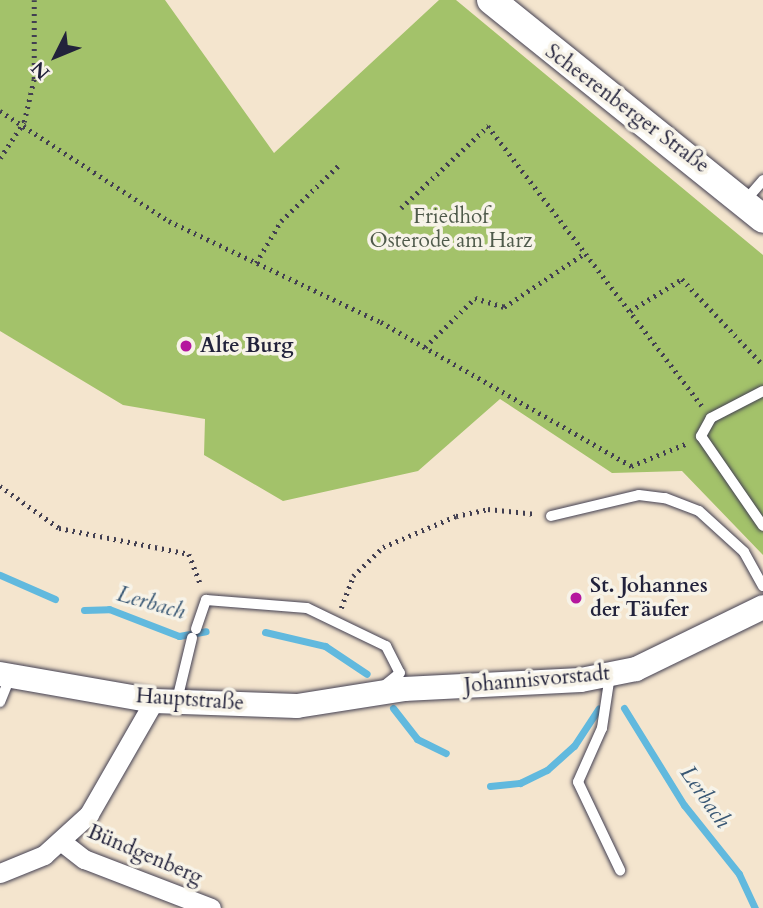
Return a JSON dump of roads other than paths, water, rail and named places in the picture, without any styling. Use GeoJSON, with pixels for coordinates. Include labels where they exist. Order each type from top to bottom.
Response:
{"type":"FeatureCollection","features":[{"type":"Feature","properties":{"kind":"main road","name":"Scheerenberger Straße"},"geometry":{"type":"LineString","coordinates":[[491,0],[754,210]]}},
{"type":"Feature","properties":{"kind":"street","name":"Johannisvorstadt"},"geometry":{"type":"LineString","coordinates":[[377,695],[610,674],[636,669],[763,607]]}},
{"type":"Feature","properties":{"kind":"street","name":"Hauptstraße"},"geometry":{"type":"LineString","coordinates":[[5,675],[165,701],[297,706],[377,695]]}},
{"type":"Feature","properties":{"kind":"street"},"geometry":{"type":"LineString","coordinates":[[0,873],[62,842],[89,814],[165,701]]}},
{"type":"Feature","properties":{"kind":"street","name":"Bündgenberg"},"geometry":{"type":"LineString","coordinates":[[62,842],[84,859],[211,908]]}},
{"type":"Feature","properties":{"kind":"lane"},"geometry":{"type":"LineString","coordinates":[[754,210],[763,180]]}},
{"type":"Feature","properties":{"kind":"lane"},"geometry":{"type":"LineString","coordinates":[[763,391],[711,418],[701,436],[763,526]]}},
{"type":"Feature","properties":{"kind":"lane"},"geometry":{"type":"LineString","coordinates":[[551,516],[639,495],[665,498],[699,511],[744,552],[763,586]]}},
{"type":"Feature","properties":{"kind":"lane"},"geometry":{"type":"LineString","coordinates":[[165,701],[206,600],[287,603],[337,619],[386,646],[400,673],[377,695]]}},
{"type":"Feature","properties":{"kind":"lane"},"geometry":{"type":"LineString","coordinates":[[610,674],[602,727],[578,782],[621,870]]}},
{"type":"Feature","properties":{"kind":"lane"},"geometry":{"type":"LineString","coordinates":[[0,702],[5,675]]}},
{"type":"Feature","properties":{"kind":"waterway","name":"Lerbach"},"geometry":{"type":"LineString","coordinates":[[0,575],[55,599]]}},
{"type":"Feature","properties":{"kind":"waterway","name":"Lerbach"},"geometry":{"type":"LineString","coordinates":[[84,610],[109,609],[179,636],[206,631]]}},
{"type":"Feature","properties":{"kind":"waterway","name":"Lerbach"},"geometry":{"type":"LineString","coordinates":[[265,632],[325,646],[367,674]]}},
{"type":"Feature","properties":{"kind":"waterway","name":"Lerbach"},"geometry":{"type":"LineString","coordinates":[[393,708],[417,739],[446,753]]}},
{"type":"Feature","properties":{"kind":"waterway","name":"Lerbach"},"geometry":{"type":"LineString","coordinates":[[490,786],[520,783],[547,770],[574,746],[599,708]]}},
{"type":"Feature","properties":{"kind":"waterway","name":"Lerbach"},"geometry":{"type":"LineString","coordinates":[[624,708],[684,805],[739,874],[755,908]]}},
{"type":"Feature","properties":{"kind":"place","name":"Alte Burg"},"geometry":{"type":"Point","coordinates":[186,346]}},
{"type":"Feature","properties":{"kind":"place","name":"St. Johannes der Täufer"},"geometry":{"type":"Point","coordinates":[576,598]}},
{"type":"Feature","properties":{"kind":"park label","name":"Friedhof Osterode am Harz"},"geometry":{"type":"Point","coordinates":[451,229]}}]}
